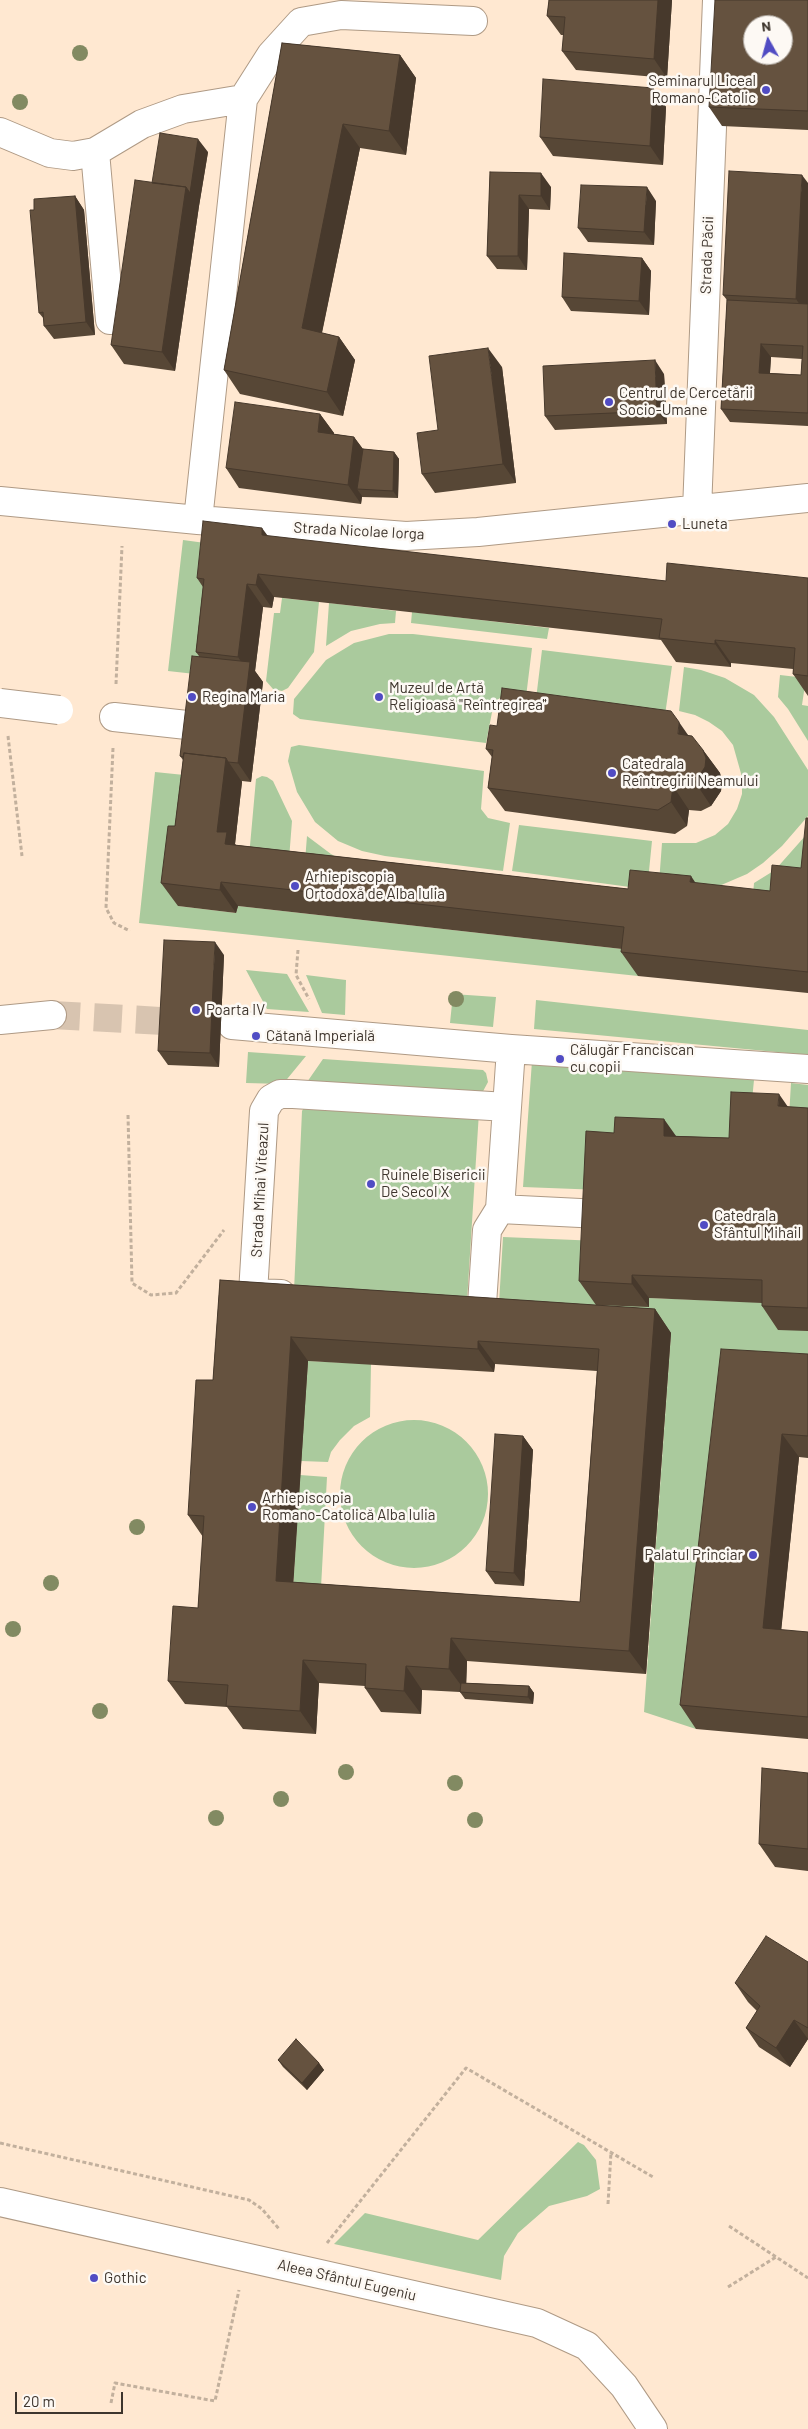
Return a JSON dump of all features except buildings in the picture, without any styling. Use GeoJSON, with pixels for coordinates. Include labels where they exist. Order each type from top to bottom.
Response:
{"type":"FeatureCollection","features":[{"type":"Feature","properties":{"kind":"street","name":"Strada Păcii"},"geometry":{"type":"LineString","coordinates":[[697,510],[717,0]]}},
{"type":"Feature","properties":{"kind":"street"},"geometry":{"type":"LineString","coordinates":[[198,520],[243,99],[271,55],[301,22],[341,15],[474,21]]}},
{"type":"Feature","properties":{"kind":"street"},"geometry":{"type":"LineString","coordinates":[[0,132],[50,153],[74,156],[95,152],[142,124],[182,109],[243,99]]}},
{"type":"Feature","properties":{"kind":"street"},"geometry":{"type":"LineString","coordinates":[[95,152],[110,320]]}},
{"type":"Feature","properties":{"kind":"street","name":"Strada Nicolae Iorga"},"geometry":{"type":"LineString","coordinates":[[0,501],[198,520],[406,536],[478,532],[808,498]]}},
{"type":"Feature","properties":{"kind":"street"},"geometry":{"type":"LineString","coordinates":[[0,703],[59,710]]}},
{"type":"Feature","properties":{"kind":"street"},"geometry":{"type":"LineString","coordinates":[[114,717],[196,726]]}},
{"type":"Feature","properties":{"kind":"street"},"geometry":{"type":"LineString","coordinates":[[0,1020],[52,1015]]}},
{"type":"Feature","properties":{"kind":"street"},"geometry":{"type":"LineString","coordinates":[[232,1025],[511,1049],[808,1069]]}},
{"type":"Feature","properties":{"kind":"street"},"geometry":{"type":"LineString","coordinates":[[475,1310],[487,1230],[500,1209],[511,1049]]}},
{"type":"Feature","properties":{"kind":"street","name":"Strada Mihai Viteazul"},"geometry":{"type":"LineString","coordinates":[[303,1296],[253,1293],[264,1111],[271,1099],[280,1094],[293,1094],[507,1107]]}},
{"type":"Feature","properties":{"kind":"street"},"geometry":{"type":"LineString","coordinates":[[500,1209],[629,1215]]}},
{"type":"Feature","properties":{"kind":"street","name":"Aleea Sfântul Eugeniu"},"geometry":{"type":"LineString","coordinates":[[0,2202],[537,2323],[587,2346],[624,2386],[653,2429]]}},
{"type":"Feature","properties":{"kind":"path"},"geometry":{"type":"LineString","coordinates":[[124,513],[106,908],[114,923],[130,931]]}},
{"type":"Feature","properties":{"kind":"path"},"geometry":{"type":"LineString","coordinates":[[8,735],[22,856]]}},
{"type":"Feature","properties":{"kind":"path"},"geometry":{"type":"LineString","coordinates":[[298,950],[296,975],[312,1006]]}},
{"type":"Feature","properties":{"kind":"path"},"geometry":{"type":"LineString","coordinates":[[128,1115],[132,1283],[151,1296],[176,1293],[225,1228]]}},
{"type":"Feature","properties":{"kind":"path"},"geometry":{"type":"LineString","coordinates":[[327,2244],[466,2068],[653,2177]]}},
{"type":"Feature","properties":{"kind":"path"},"geometry":{"type":"LineString","coordinates":[[608,2204],[611,2152]]}},
{"type":"Feature","properties":{"kind":"path"},"geometry":{"type":"LineString","coordinates":[[729,2226],[808,2278]]}},
{"type":"Feature","properties":{"kind":"path"},"geometry":{"type":"LineString","coordinates":[[111,2403],[115,2383],[215,2401],[246,2257]]}},
{"type":"Feature","properties":{"kind":"path"},"geometry":{"type":"LineString","coordinates":[[728,2287],[776,2257]]}},
{"type":"Feature","properties":{"kind":"green space"},"geometry":{"type":"Polygon","coordinates":[[[183,540],[220,545],[213,676],[168,671],[183,540]]]}},
{"type":"Feature","properties":{"kind":"green space"},"geometry":{"type":"Polygon","coordinates":[[[282,598],[319,602],[314,652],[288,688],[282,691],[273,689],[266,681],[274,613],[280,613],[282,598]]]}},
{"type":"Feature","properties":{"kind":"green space"},"geometry":{"type":"Polygon","coordinates":[[[329,603],[396,611],[395,623],[380,624],[351,631],[326,646],[329,603]]]}},
{"type":"Feature","properties":{"kind":"green space"},"geometry":{"type":"Polygon","coordinates":[[[412,612],[549,628],[547,639],[411,623],[412,612]]]}},
{"type":"Feature","properties":{"kind":"green space"},"geometry":{"type":"Polygon","coordinates":[[[389,634],[413,634],[532,648],[526,697],[503,696],[494,702],[486,743],[300,719],[293,714],[294,699],[326,660],[354,643],[389,634]]]}},
{"type":"Feature","properties":{"kind":"green space"},"geometry":{"type":"Polygon","coordinates":[[[542,650],[672,666],[665,715],[536,699],[542,650]]]}},
{"type":"Feature","properties":{"kind":"green space"},"geometry":{"type":"Polygon","coordinates":[[[684,667],[701,670],[725,678],[754,695],[774,717],[808,770],[808,816],[782,846],[763,863],[747,874],[712,889],[659,883],[662,843],[696,843],[715,835],[728,824],[737,809],[742,794],[742,777],[733,745],[722,731],[709,722],[695,715],[679,711],[684,667]]]}},
{"type":"Feature","properties":{"kind":"green space"},"geometry":{"type":"Polygon","coordinates":[[[780,675],[806,678],[802,705],[808,706],[808,741],[788,709],[778,697],[780,675]]]}},
{"type":"Feature","properties":{"kind":"green space"},"geometry":{"type":"Polygon","coordinates":[[[299,745],[484,771],[481,809],[488,818],[510,823],[503,871],[385,856],[362,851],[338,841],[315,822],[297,792],[288,761],[291,747],[299,745]]]}},
{"type":"Feature","properties":{"kind":"green space"},"geometry":{"type":"Polygon","coordinates":[[[155,772],[194,776],[178,906],[236,913],[238,906],[640,951],[638,976],[139,923],[155,772]]]}},
{"type":"Feature","properties":{"kind":"green space"},"geometry":{"type":"Polygon","coordinates":[[[262,776],[273,781],[292,821],[288,872],[248,868],[256,779],[262,776]]]}},
{"type":"Feature","properties":{"kind":"green space"},"geometry":{"type":"Polygon","coordinates":[[[519,825],[652,841],[648,881],[637,888],[512,871],[519,825]]]}},
{"type":"Feature","properties":{"kind":"green space"},"geometry":{"type":"Polygon","coordinates":[[[806,835],[801,887],[752,907],[754,883],[775,870],[806,835]]]}},
{"type":"Feature","properties":{"kind":"green space"},"geometry":{"type":"Polygon","coordinates":[[[307,836],[331,854],[346,862],[304,874],[307,836]]]}},
{"type":"Feature","properties":{"kind":"green space"},"geometry":{"type":"Polygon","coordinates":[[[246,970],[287,974],[309,1012],[267,1009],[246,970]]]}},
{"type":"Feature","properties":{"kind":"green space"},"geometry":{"type":"Polygon","coordinates":[[[306,975],[346,980],[345,1015],[322,1013],[306,975]]]}},
{"type":"Feature","properties":{"kind":"green space"},"geometry":{"type":"Polygon","coordinates":[[[453,994],[496,997],[493,1027],[450,1023],[453,994]]]}},
{"type":"Feature","properties":{"kind":"green space"},"geometry":{"type":"Polygon","coordinates":[[[536,1000],[808,1030],[808,1055],[534,1029],[536,1000]]]}},
{"type":"Feature","properties":{"kind":"green space"},"geometry":{"type":"Polygon","coordinates":[[[248,1052],[306,1056],[283,1084],[246,1083],[248,1052]]]}},
{"type":"Feature","properties":{"kind":"green space"},"geometry":{"type":"Polygon","coordinates":[[[323,1059],[483,1070],[486,1073],[488,1082],[481,1095],[305,1085],[323,1059]]]}},
{"type":"Feature","properties":{"kind":"green space"},"geometry":{"type":"Polygon","coordinates":[[[532,1061],[754,1080],[746,1162],[601,1190],[523,1187],[532,1061]]]}},
{"type":"Feature","properties":{"kind":"green space"},"geometry":{"type":"Polygon","coordinates":[[[791,1083],[808,1085],[808,1131],[789,1117],[791,1083]]]}},
{"type":"Feature","properties":{"kind":"green space"},"geometry":{"type":"Polygon","coordinates":[[[306,1104],[479,1112],[467,1301],[294,1291],[302,1111],[306,1104]]]}},
{"type":"Feature","properties":{"kind":"green space"},"geometry":{"type":"Polygon","coordinates":[[[503,1237],[599,1241],[649,1307],[649,1298],[778,1303],[808,1331],[808,1377],[696,1729],[644,1712],[671,1333],[498,1320],[503,1237]]]}},
{"type":"Feature","properties":{"kind":"green space"},"geometry":{"type":"Polygon","coordinates":[[[308,1361],[371,1364],[370,1417],[354,1426],[340,1440],[331,1452],[328,1462],[301,1461],[308,1361]]]}},
{"type":"Feature","properties":{"kind":"green space"},"geometry":{"type":"Polygon","coordinates":[[[414,1420],[429,1421],[442,1425],[467,1441],[483,1466],[487,1479],[487,1509],[483,1522],[467,1547],[442,1563],[429,1567],[414,1568],[399,1567],[386,1563],[361,1547],[345,1522],[341,1509],[340,1494],[341,1479],[345,1466],[361,1441],[386,1425],[399,1421],[414,1420]]]}},
{"type":"Feature","properties":{"kind":"green space"},"geometry":{"type":"Polygon","coordinates":[[[300,1475],[327,1477],[320,1606],[292,1605],[300,1475]]]}},
{"type":"Feature","properties":{"kind":"green space"},"geometry":{"type":"Polygon","coordinates":[[[578,2142],[584,2145],[596,2160],[600,2189],[587,2196],[549,2206],[518,2233],[504,2256],[501,2280],[334,2244],[365,2213],[478,2240],[578,2142]]]}},
{"type":"Feature","properties":{"kind":"tunnel"},"geometry":{"type":"LineString","coordinates":[[52,1015],[198,1023]]}},
{"type":"Feature","properties":{"kind":"place","name":"Seminarul Liceal Romano-Catolic"},"geometry":{"type":"Point","coordinates":[766,90]}},
{"type":"Feature","properties":{"kind":"place","name":"Centrul de Cercetării Socio-Umane"},"geometry":{"type":"Point","coordinates":[609,402]}},
{"type":"Feature","properties":{"kind":"place","name":"Luneta"},"geometry":{"type":"Point","coordinates":[672,524]}},
{"type":"Feature","properties":{"kind":"place","name":"Regina Maria"},"geometry":{"type":"Point","coordinates":[192,697]}},
{"type":"Feature","properties":{"kind":"place","name":"Muzeul de Artă Religioasă \"Reîntregirea\""},"geometry":{"type":"Point","coordinates":[379,697]}},
{"type":"Feature","properties":{"kind":"place","name":"Catedrala Reîntregirii Neamului"},"geometry":{"type":"Point","coordinates":[612,773]}},
{"type":"Feature","properties":{"kind":"place","name":"Arhiepiscopia Ortodoxă de Alba Iulia"},"geometry":{"type":"Point","coordinates":[295,886]}},
{"type":"Feature","properties":{"kind":"place","name":"Poarta IV"},"geometry":{"type":"Point","coordinates":[196,1010]}},
{"type":"Feature","properties":{"kind":"place","name":"Cătană Imperială"},"geometry":{"type":"Point","coordinates":[256,1036]}},
{"type":"Feature","properties":{"kind":"place","name":"Călugăr Franciscan cu copii"},"geometry":{"type":"Point","coordinates":[560,1059]}},
{"type":"Feature","properties":{"kind":"place","name":"Ruinele Bisericii De Secol X"},"geometry":{"type":"Point","coordinates":[371,1184]}},
{"type":"Feature","properties":{"kind":"place","name":"Catedrala Sfântul Mihail"},"geometry":{"type":"Point","coordinates":[704,1225]}},
{"type":"Feature","properties":{"kind":"place","name":"Arhiepiscopia Romano-Catolică Alba Iulia"},"geometry":{"type":"Point","coordinates":[252,1507]}},
{"type":"Feature","properties":{"kind":"place","name":"Palatul Princiar"},"geometry":{"type":"Point","coordinates":[753,1555]}},
{"type":"Feature","properties":{"kind":"place","name":"Gothic"},"geometry":{"type":"Point","coordinates":[94,2278]}}]}
